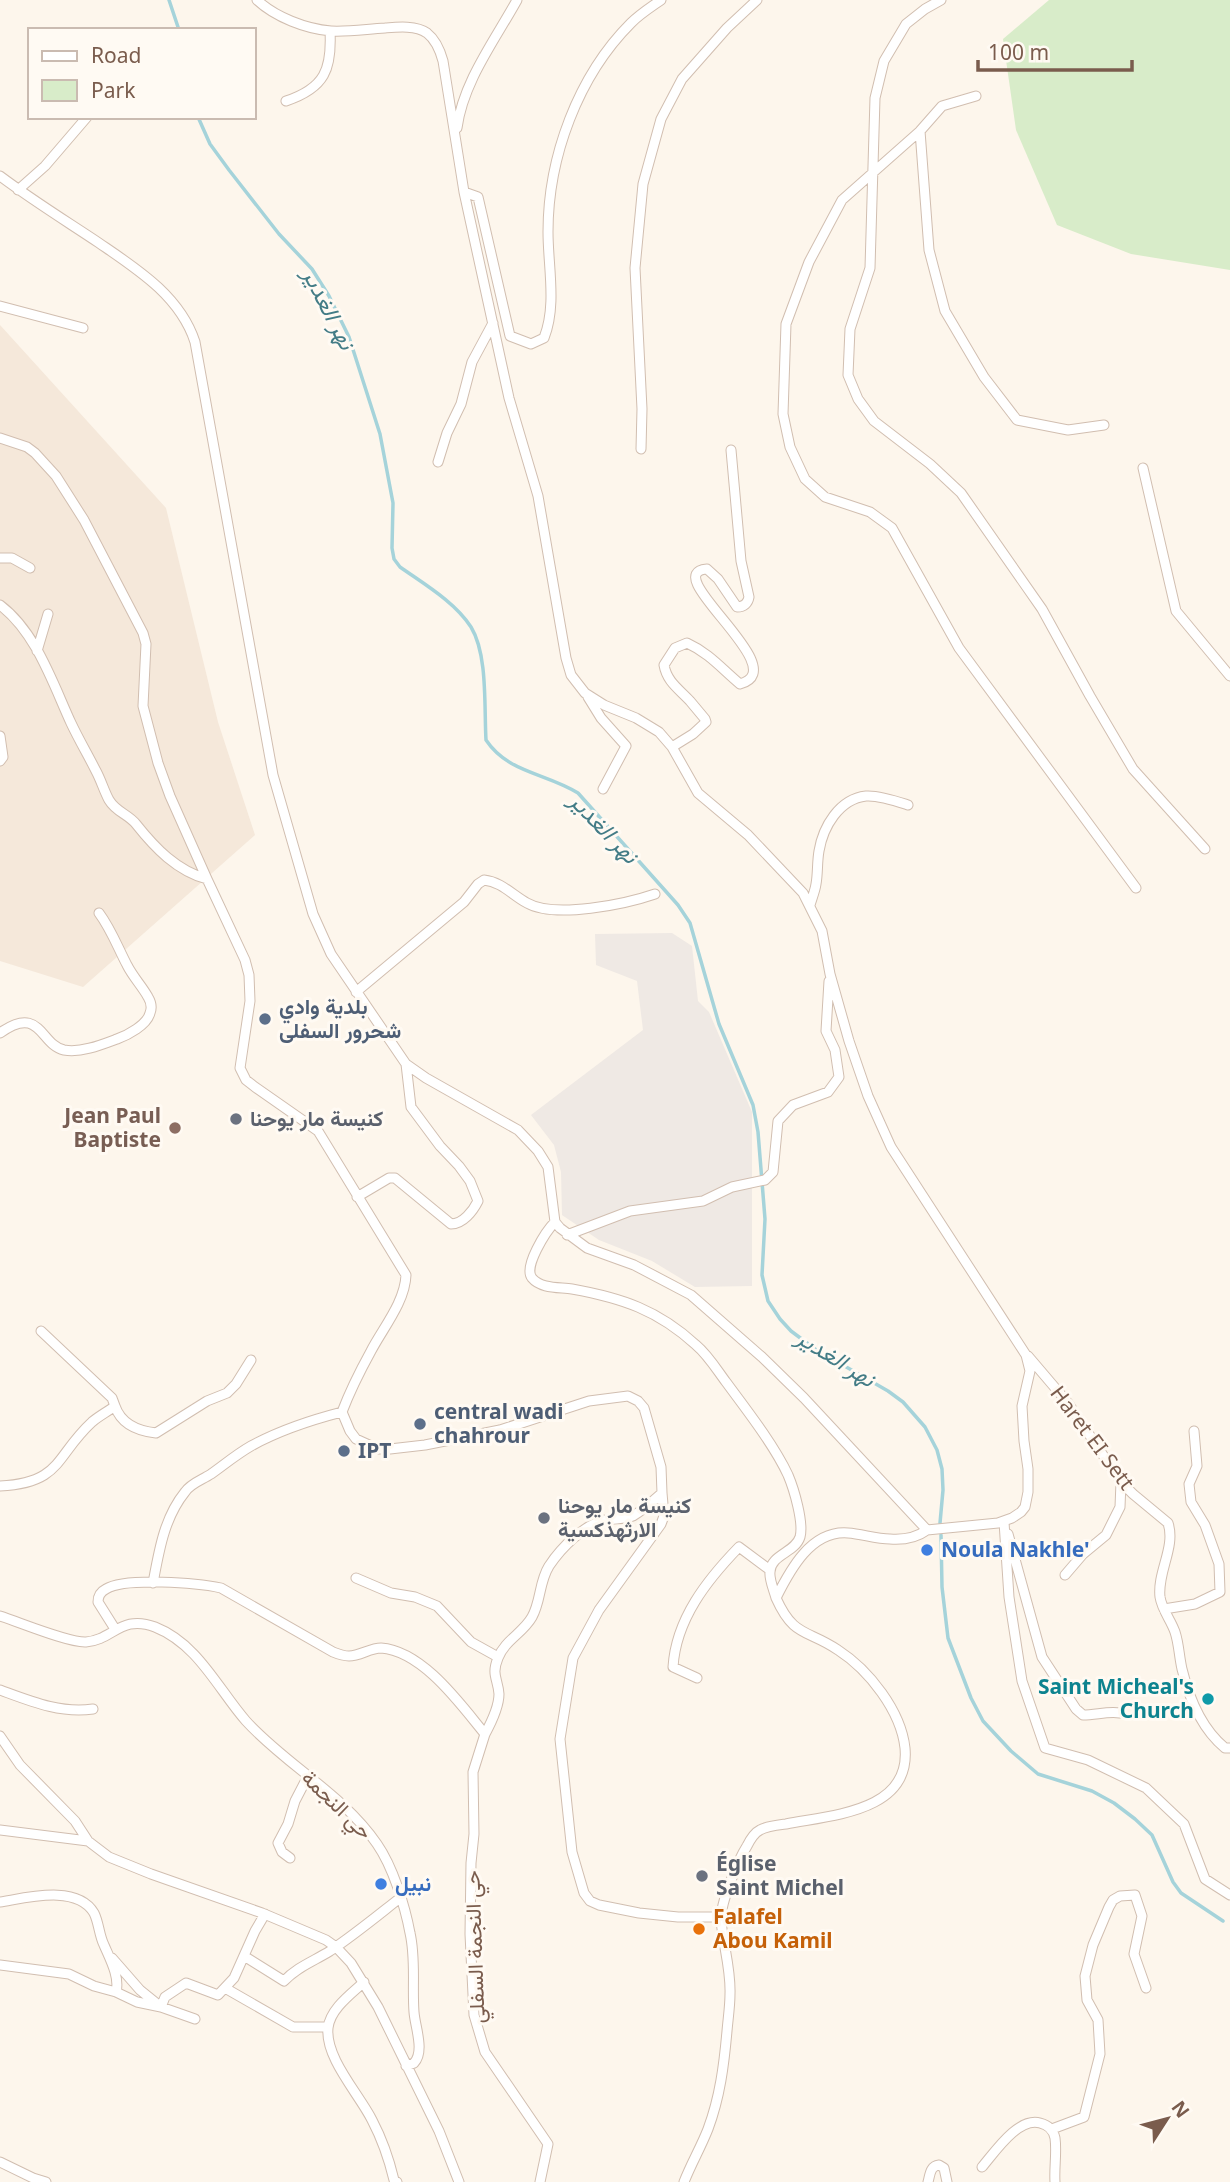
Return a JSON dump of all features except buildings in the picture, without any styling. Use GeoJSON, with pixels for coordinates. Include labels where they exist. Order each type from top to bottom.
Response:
{"type":"FeatureCollection","features":[{"type":"Feature","properties":{"kind":"street"},"geometry":{"type":"LineString","coordinates":[[257,0],[267,9],[298,23],[330,31],[398,27],[418,29],[428,33],[438,45],[443,61],[464,192],[509,398],[538,496],[566,657],[571,675],[601,718],[626,746],[603,789]]}},
{"type":"Feature","properties":{"kind":"street"},"geometry":{"type":"LineString","coordinates":[[456,140],[460,110],[475,74],[517,0]]}},
{"type":"Feature","properties":{"kind":"street"},"geometry":{"type":"LineString","coordinates":[[464,192],[478,197],[510,335],[531,344],[544,338],[550,322],[548,230],[553,181],[567,124],[589,75],[631,23],[661,0]]}},
{"type":"Feature","properties":{"kind":"street"},"geometry":{"type":"LineString","coordinates":[[641,449],[642,409],[635,268],[643,184],[661,119],[682,79],[727,28],[757,0]]}},
{"type":"Feature","properties":{"kind":"street"},"geometry":{"type":"LineString","coordinates":[[941,0],[906,24],[884,61],[875,98],[870,268],[850,329],[848,375],[858,399],[874,421],[930,464],[961,493],[1042,610],[1133,769],[1205,849]]}},
{"type":"Feature","properties":{"kind":"street"},"geometry":{"type":"LineString","coordinates":[[286,101],[316,86],[322,79],[330,60],[330,31]]}},
{"type":"Feature","properties":{"kind":"street"},"geometry":{"type":"LineString","coordinates":[[976,96],[942,106],[920,131],[842,200],[809,262],[786,324],[783,414],[790,447],[805,479],[825,497],[870,512],[892,528],[959,648],[1136,888]]}},
{"type":"Feature","properties":{"kind":"street"},"geometry":{"type":"LineString","coordinates":[[18,190],[45,166],[85,119]]}},
{"type":"Feature","properties":{"kind":"street"},"geometry":{"type":"LineString","coordinates":[[920,131],[929,250],[945,311],[984,377],[1017,420],[1068,430],[1104,425]]}},
{"type":"Feature","properties":{"kind":"street"},"geometry":{"type":"LineString","coordinates":[[0,176],[146,275],[190,327],[195,342],[272,775],[313,914],[331,954],[356,992],[406,1064],[426,1079],[518,1130],[538,1151],[548,1167],[555,1222],[567,1235],[587,1248],[634,1265],[691,1295],[804,1398],[927,1530]]}},
{"type":"Feature","properties":{"kind":"street"},"geometry":{"type":"LineString","coordinates":[[0,306],[83,328]]}},
{"type":"Feature","properties":{"kind":"street"},"geometry":{"type":"LineString","coordinates":[[438,462],[447,433],[461,404],[472,362],[493,323]]}},
{"type":"Feature","properties":{"kind":"street"},"geometry":{"type":"LineString","coordinates":[[0,438],[27,447],[56,476],[84,520],[138,621],[146,644],[143,706],[146,722],[170,796],[245,960],[249,975],[250,1001],[240,1068],[246,1080],[318,1131],[404,1269],[406,1282],[398,1304],[351,1389],[342,1412],[350,1431],[356,1439],[378,1449],[390,1450],[500,1430],[589,1401],[628,1396],[644,1408],[661,1467],[664,1516],[599,1610],[573,1658],[560,1739],[572,1853],[580,1883],[590,1901],[639,1913],[721,1917]]}},
{"type":"Feature","properties":{"kind":"street"},"geometry":{"type":"LineString","coordinates":[[672,747],[706,722],[691,701],[668,680],[664,665],[675,648],[687,643],[701,649],[740,684],[752,677],[754,668],[742,643],[708,601],[695,579],[697,573],[707,569],[718,579],[737,607],[742,607],[748,601],[741,561],[730,450]]}},
{"type":"Feature","properties":{"kind":"street"},"geometry":{"type":"LineString","coordinates":[[1143,468],[1176,611],[1230,676]]}},
{"type":"Feature","properties":{"kind":"street"},"geometry":{"type":"LineString","coordinates":[[0,558],[12,558],[30,568]]}},
{"type":"Feature","properties":{"kind":"street"},"geometry":{"type":"LineString","coordinates":[[0,605],[21,626],[37,651],[110,803],[117,811],[132,818],[151,843],[176,865],[193,876],[207,879]]}},
{"type":"Feature","properties":{"kind":"street"},"geometry":{"type":"LineString","coordinates":[[37,651],[48,614]]}},
{"type":"Feature","properties":{"kind":"street"},"geometry":{"type":"LineString","coordinates":[[567,1235],[630,1211],[703,1200],[732,1187],[760,1181],[773,1172],[778,1121],[793,1105],[828,1092],[839,1077],[835,1050],[826,1031],[830,974],[822,931],[803,892],[748,835],[698,793],[672,747],[659,732],[636,718],[604,705],[586,693]]}},
{"type":"Feature","properties":{"kind":"street"},"geometry":{"type":"LineString","coordinates":[[0,736],[3,757],[0,761]]}},
{"type":"Feature","properties":{"kind":"street"},"geometry":{"type":"LineString","coordinates":[[810,905],[816,883],[821,842],[830,820],[836,813],[856,798],[864,796],[908,805]]}},
{"type":"Feature","properties":{"kind":"street"},"geometry":{"type":"LineString","coordinates":[[356,992],[464,902],[484,880],[502,885],[538,908],[593,909],[655,894]]}},
{"type":"Feature","properties":{"kind":"street"},"geometry":{"type":"LineString","coordinates":[[0,1033],[17,1024],[29,1024],[38,1028],[58,1048],[71,1050],[98,1046],[124,1036],[148,1017],[151,1010],[149,998],[128,967],[99,913]]}},
{"type":"Feature","properties":{"kind":"street","name":"Haret EI Sett"},"geometry":{"type":"LineString","coordinates":[[830,974],[868,1096],[891,1147],[1026,1355],[1068,1403],[1121,1482],[1168,1523],[1170,1530],[1160,1596],[1164,1609]]}},
{"type":"Feature","properties":{"kind":"street"},"geometry":{"type":"LineString","coordinates":[[357,1197],[389,1178],[395,1178],[451,1224],[456,1224],[473,1211],[478,1200],[470,1181],[411,1107],[406,1064]]}},
{"type":"Feature","properties":{"kind":"street"},"geometry":{"type":"LineString","coordinates":[[555,1222],[544,1236],[531,1266],[530,1275],[533,1280],[544,1285],[606,1294],[654,1314],[697,1346],[749,1413],[786,1471],[801,1528],[800,1539],[792,1549],[776,1558],[770,1570],[776,1598],[789,1623],[796,1629],[837,1649],[871,1679],[886,1698],[901,1731],[905,1751],[900,1780],[892,1790],[873,1804],[759,1830],[739,1862],[721,1917],[731,1993],[719,2092],[708,2128],[684,2182]]}},
{"type":"Feature","properties":{"kind":"street"},"geometry":{"type":"LineString","coordinates":[[41,1331],[112,1398],[118,1416],[129,1425],[156,1433],[207,1401],[227,1393],[251,1360]]}},
{"type":"Feature","properties":{"kind":"street"},"geometry":{"type":"LineString","coordinates":[[776,1598],[785,1580],[811,1545],[832,1533],[902,1539],[927,1530],[1004,1526],[1021,1513],[1027,1502],[1028,1492],[1022,1406],[1030,1371],[1026,1355]]}},
{"type":"Feature","properties":{"kind":"street"},"geometry":{"type":"LineString","coordinates":[[0,1486],[37,1479],[53,1469],[93,1422],[115,1406]]}},
{"type":"Feature","properties":{"kind":"street"},"geometry":{"type":"LineString","coordinates":[[153,1583],[166,1525],[189,1487],[267,1438],[297,1425],[342,1412]]}},
{"type":"Feature","properties":{"kind":"street"},"geometry":{"type":"LineString","coordinates":[[1194,1431],[1198,1466],[1189,1484],[1191,1502],[1205,1525],[1219,1564],[1220,1592],[1195,1604],[1164,1609],[1176,1633],[1181,1666],[1198,1713],[1221,1744],[1230,1748]]}},
{"type":"Feature","properties":{"kind":"street"},"geometry":{"type":"LineString","coordinates":[[1065,1575],[1083,1554],[1105,1535],[1120,1507],[1121,1482]]}},
{"type":"Feature","properties":{"kind":"street"},"geometry":{"type":"LineString","coordinates":[[356,1578],[391,1593],[415,1597],[437,1606],[471,1642],[498,1657],[533,1614],[544,1574],[557,1555],[589,1527],[604,1520],[633,1516],[662,1493]]}},
{"type":"Feature","properties":{"kind":"street"},"geometry":{"type":"LineString","coordinates":[[1004,1526],[1009,1534],[1042,1657],[1076,1709],[1083,1715],[1110,1711],[1120,1713]]}},
{"type":"Feature","properties":{"kind":"street"},"geometry":{"type":"LineString","coordinates":[[1004,1526],[1009,1597],[1022,1681],[1045,1748],[1088,1760],[1146,1788],[1184,1824],[1205,1879],[1230,1895]]}},
{"type":"Feature","properties":{"kind":"street"},"geometry":{"type":"LineString","coordinates":[[697,1678],[673,1667],[674,1651],[690,1609],[711,1576],[738,1547],[770,1570]]}},
{"type":"Feature","properties":{"kind":"street"},"geometry":{"type":"LineString","coordinates":[[114,1629],[97,1598],[107,1588],[153,1583],[201,1584],[221,1588],[320,1646],[348,1657],[378,1648],[397,1651],[425,1669],[441,1684],[485,1734]]}},
{"type":"Feature","properties":{"kind":"street","name":"حي النجمة"},"geometry":{"type":"LineString","coordinates":[[0,1616],[81,1642],[98,1639],[126,1624],[154,1627],[184,1645],[206,1667],[251,1726],[347,1810],[378,1845],[393,1876],[410,1933],[414,2014],[419,2049],[414,2063],[406,2066]]}},
{"type":"Feature","properties":{"kind":"street","name":"حي النجمة السفلي"},"geometry":{"type":"LineString","coordinates":[[498,1657],[494,1676],[499,1694],[492,1721],[472,1772],[475,1824],[471,1863],[470,1934],[474,2015],[485,2052],[548,2144],[540,2182]]}},
{"type":"Feature","properties":{"kind":"street"},"geometry":{"type":"LineString","coordinates":[[0,1690],[40,1705],[79,1711],[93,1709]]}},
{"type":"Feature","properties":{"kind":"street"},"geometry":{"type":"LineString","coordinates":[[0,1735],[20,1765],[75,1821],[88,1842],[109,1857],[265,1914],[326,1940],[336,1947],[364,1982],[439,2131],[459,2182]]}},
{"type":"Feature","properties":{"kind":"street"},"geometry":{"type":"LineString","coordinates":[[290,1858],[282,1852],[278,1843],[289,1824],[295,1801],[308,1776]]}},
{"type":"Feature","properties":{"kind":"street"},"geometry":{"type":"LineString","coordinates":[[0,1830],[88,1842]]}},
{"type":"Feature","properties":{"kind":"street"},"geometry":{"type":"LineString","coordinates":[[0,1902],[57,1895],[79,1900],[89,1906],[118,1980],[117,1992]]}},
{"type":"Feature","properties":{"kind":"street"},"geometry":{"type":"LineString","coordinates":[[1052,2129],[1084,2117],[1100,2054],[1098,2020],[1087,2000],[1085,1976],[1093,1945],[1109,1907],[1113,1900],[1120,1896],[1135,1895],[1142,1916],[1134,1954],[1146,1988]]}},
{"type":"Feature","properties":{"kind":"street"},"geometry":{"type":"LineString","coordinates":[[244,1956],[284,1981],[294,1970],[314,1962],[400,1898]]}},
{"type":"Feature","properties":{"kind":"street"},"geometry":{"type":"LineString","coordinates":[[160,2007],[165,1997],[186,1983],[218,1996],[234,1978],[265,1914]]}},
{"type":"Feature","properties":{"kind":"street"},"geometry":{"type":"LineString","coordinates":[[107,1951],[140,1990],[160,2007]]}},
{"type":"Feature","properties":{"kind":"street"},"geometry":{"type":"LineString","coordinates":[[0,1965],[69,1974],[94,1986],[195,2019]]}},
{"type":"Feature","properties":{"kind":"street"},"geometry":{"type":"LineString","coordinates":[[364,1982],[338,2008],[328,2027],[332,2048],[342,2071],[372,2119],[397,2182]]}},
{"type":"Feature","properties":{"kind":"street"},"geometry":{"type":"LineString","coordinates":[[225,1988],[293,2027],[328,2027]]}},
{"type":"Feature","properties":{"kind":"street"},"geometry":{"type":"LineString","coordinates":[[982,2167],[1023,2124],[1034,2121],[1052,2129],[1055,2137],[1055,2182]]}},
{"type":"Feature","properties":{"kind":"street"},"geometry":{"type":"LineString","coordinates":[[0,2162],[43,2182]]}},
{"type":"Feature","properties":{"kind":"street"},"geometry":{"type":"LineString","coordinates":[[928,2182],[933,2166],[939,2165],[944,2168],[947,2182]]}},
{"type":"Feature","properties":{"kind":"shaded area"},"geometry":{"type":"Polygon","coordinates":[[[0,325],[166,508],[218,722],[255,835],[83,987],[0,961],[0,325]]]}},
{"type":"Feature","properties":{"kind":"shaded area"},"geometry":{"type":"Polygon","coordinates":[[[672,933],[692,946],[698,1001],[709,1012],[752,1112],[752,1286],[695,1287],[652,1261],[599,1240],[562,1215],[561,1172],[554,1145],[531,1115],[643,1030],[637,981],[596,965],[595,934],[672,933]]]}},
{"type":"Feature","properties":{"kind":"green space"},"geometry":{"type":"Polygon","coordinates":[[[1049,0],[1230,0],[1230,270],[1131,254],[1057,225],[1016,130],[1003,39],[1049,0]]]}},
{"type":"Feature","properties":{"kind":"waterway","name":"نهر الغدير"},"geometry":{"type":"LineString","coordinates":[[169,0],[178,28]]}},
{"type":"Feature","properties":{"kind":"waterway","name":"نهر الغدير"},"geometry":{"type":"LineString","coordinates":[[199,119],[210,144],[229,170],[279,234],[312,269],[349,337],[380,434],[393,503],[394,559],[400,567],[448,602],[471,627],[483,666],[486,740],[495,751],[516,766],[578,793],[678,905],[690,923],[719,1024],[753,1105],[758,1132],[765,1219],[762,1275],[768,1301],[791,1331],[815,1349],[888,1391],[903,1402],[925,1427],[937,1450],[942,1469],[940,1523]]}},
{"type":"Feature","properties":{"kind":"waterway","name":"نهر الغدير"},"geometry":{"type":"LineString","coordinates":[[941,1535],[942,1587],[948,1638],[971,1698],[983,1721],[1011,1751],[1038,1774],[1092,1791],[1135,1819],[1152,1835],[1173,1882],[1181,1893],[1223,1921]]}},
{"type":"Feature","properties":{"kind":"place","name":"بلدية وادي شحرور السفلى"},"geometry":{"type":"Point","coordinates":[265,1019]}},
{"type":"Feature","properties":{"kind":"place","name":"كنيسة مار يوحنا"},"geometry":{"type":"Point","coordinates":[236,1119]}},
{"type":"Feature","properties":{"kind":"place","name":"Jean Paul Baptiste"},"geometry":{"type":"Point","coordinates":[175,1128]}},
{"type":"Feature","properties":{"kind":"place","name":"central wadi chahrour"},"geometry":{"type":"Point","coordinates":[420,1424]}},
{"type":"Feature","properties":{"kind":"place","name":"IPT"},"geometry":{"type":"Point","coordinates":[344,1451]}},
{"type":"Feature","properties":{"kind":"place","name":"كنيسة مار يوحنا الارثهذكسية"},"geometry":{"type":"Point","coordinates":[544,1518]}},
{"type":"Feature","properties":{"kind":"place","name":"Noula Nakhle'"},"geometry":{"type":"Point","coordinates":[927,1550]}},
{"type":"Feature","properties":{"kind":"place","name":"Saint Micheal's Church"},"geometry":{"type":"Point","coordinates":[1208,1699]}},
{"type":"Feature","properties":{"kind":"place","name":"Église Saint Michel"},"geometry":{"type":"Point","coordinates":[702,1876]}},
{"type":"Feature","properties":{"kind":"place","name":"نبيل"},"geometry":{"type":"Point","coordinates":[381,1884]}},
{"type":"Feature","properties":{"kind":"place","name":"Falafel Abou Kamil"},"geometry":{"type":"Point","coordinates":[699,1929]}}]}
